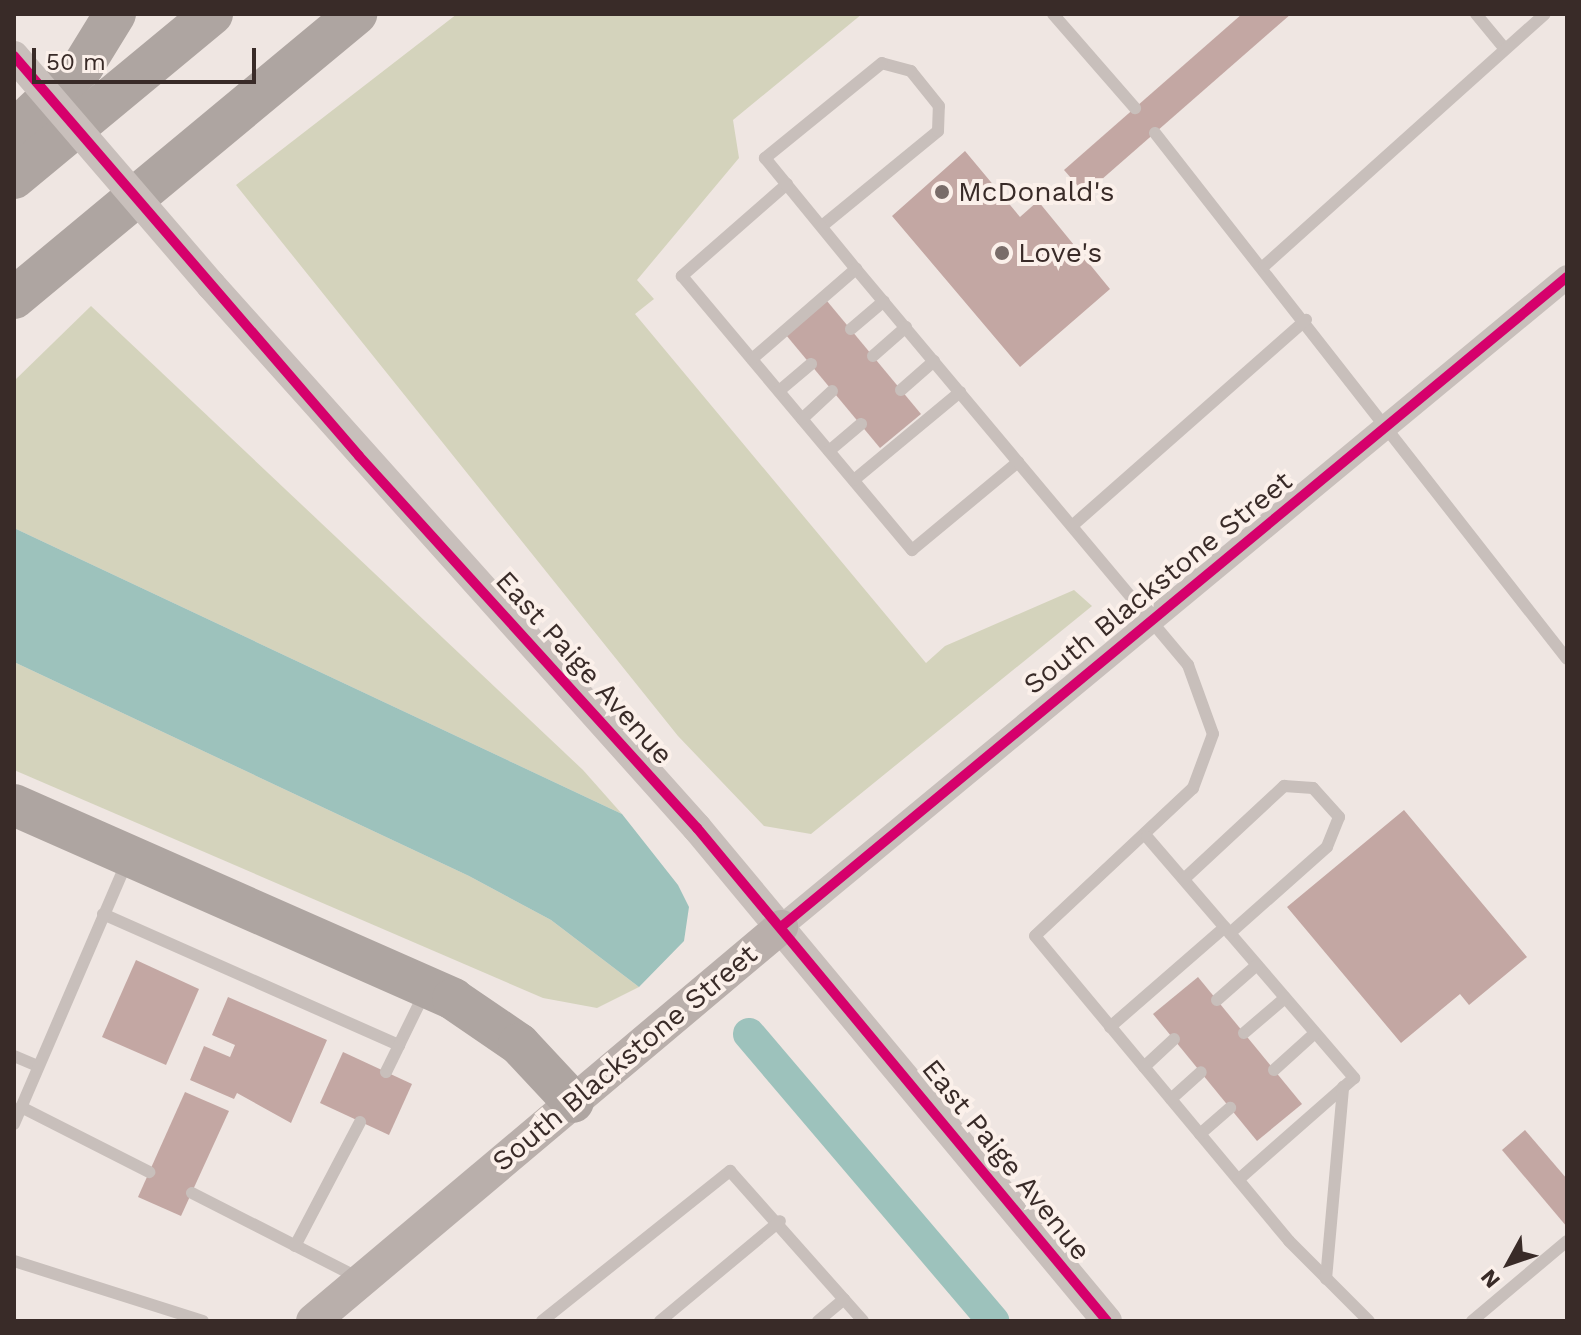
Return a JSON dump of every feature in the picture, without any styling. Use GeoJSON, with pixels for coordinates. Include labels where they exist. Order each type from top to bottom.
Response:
{"type":"FeatureCollection","features":[{"type":"Feature","properties":{"kind":"highway"},"geometry":{"type":"LineString","coordinates":[[14,131],[83,66],[115,14]]}},
{"type":"Feature","properties":{"kind":"highway"},"geometry":{"type":"LineString","coordinates":[[14,178],[212,14]]}},
{"type":"Feature","properties":{"kind":"highway"},"geometry":{"type":"LineString","coordinates":[[14,298],[356,14]]}},
{"type":"Feature","properties":{"kind":"highway"},"geometry":{"type":"LineString","coordinates":[[14,332],[279,77]]}},
{"type":"Feature","properties":{"kind":"highway"},"geometry":{"type":"LineString","coordinates":[[14,805],[427,987],[519,1044],[573,1102]]}},
{"type":"Feature","properties":{"kind":"main road","name":"South Blackstone Street"},"geometry":{"type":"LineString","coordinates":[[313,1321],[781,927]]}},
{"type":"Feature","properties":{"kind":"street","name":"East Paige Avenue"},"geometry":{"type":"LineString","coordinates":[[14,56],[211,285],[781,927],[1107,1321]]}},
{"type":"Feature","properties":{"kind":"street","name":"South Blackstone Street"},"geometry":{"type":"LineString","coordinates":[[781,927],[1567,277]]}},
{"type":"Feature","properties":{"kind":"lane"},"geometry":{"type":"LineString","coordinates":[[1053,14],[1135,108]]}},
{"type":"Feature","properties":{"kind":"lane"},"geometry":{"type":"LineString","coordinates":[[1476,14],[1505,49]]}},
{"type":"Feature","properties":{"kind":"lane"},"geometry":{"type":"LineString","coordinates":[[1264,266],[1545,14]]}},
{"type":"Feature","properties":{"kind":"lane"},"geometry":{"type":"LineString","coordinates":[[822,226],[938,131],[939,106],[911,71],[882,63],[765,158],[1188,665],[1213,734],[1193,788],[1147,837],[1035,936],[1238,1180],[1326,1279],[1369,1321]]}},
{"type":"Feature","properties":{"kind":"lane"},"geometry":{"type":"LineString","coordinates":[[1155,133],[1264,266],[1384,428],[1567,659]]}},
{"type":"Feature","properties":{"kind":"lane"},"geometry":{"type":"LineString","coordinates":[[787,184],[682,276],[912,550],[1018,462]]}},
{"type":"Feature","properties":{"kind":"lane"},"geometry":{"type":"LineString","coordinates":[[752,359],[856,269]]}},
{"type":"Feature","properties":{"kind":"lane"},"geometry":{"type":"LineString","coordinates":[[851,329],[884,301]]}},
{"type":"Feature","properties":{"kind":"lane"},"geometry":{"type":"LineString","coordinates":[[1072,526],[1306,320]]}},
{"type":"Feature","properties":{"kind":"lane"},"geometry":{"type":"LineString","coordinates":[[873,356],[906,327]]}},
{"type":"Feature","properties":{"kind":"lane"},"geometry":{"type":"LineString","coordinates":[[901,390],[934,361]]}},
{"type":"Feature","properties":{"kind":"lane"},"geometry":{"type":"LineString","coordinates":[[779,391],[811,364]]}},
{"type":"Feature","properties":{"kind":"lane"},"geometry":{"type":"LineString","coordinates":[[802,419],[832,391]]}},
{"type":"Feature","properties":{"kind":"lane"},"geometry":{"type":"LineString","coordinates":[[854,480],[960,392]]}},
{"type":"Feature","properties":{"kind":"lane"},"geometry":{"type":"LineString","coordinates":[[829,451],[861,424]]}},
{"type":"Feature","properties":{"kind":"lane"},"geometry":{"type":"LineString","coordinates":[[1110,1027],[1327,847],[1339,817],[1313,788],[1284,786],[1184,879]]}},
{"type":"Feature","properties":{"kind":"lane"},"geometry":{"type":"LineString","coordinates":[[1147,837],[1354,1078],[1238,1180]]}},
{"type":"Feature","properties":{"kind":"lane"},"geometry":{"type":"LineString","coordinates":[[14,1124],[130,855]]}},
{"type":"Feature","properties":{"kind":"lane"},"geometry":{"type":"LineString","coordinates":[[103,914],[399,1045]]}},
{"type":"Feature","properties":{"kind":"lane"},"geometry":{"type":"LineString","coordinates":[[1217,1000],[1257,965]]}},
{"type":"Feature","properties":{"kind":"lane"},"geometry":{"type":"LineString","coordinates":[[386,1072],[427,987]]}},
{"type":"Feature","properties":{"kind":"lane"},"geometry":{"type":"LineString","coordinates":[[1244,1033],[1285,998]]}},
{"type":"Feature","properties":{"kind":"lane"},"geometry":{"type":"LineString","coordinates":[[1274,1070],[1315,1033]]}},
{"type":"Feature","properties":{"kind":"lane"},"geometry":{"type":"LineString","coordinates":[[1144,1067],[1174,1039]]}},
{"type":"Feature","properties":{"kind":"lane"},"geometry":{"type":"LineString","coordinates":[[14,1056],[37,1066]]}},
{"type":"Feature","properties":{"kind":"lane"},"geometry":{"type":"LineString","coordinates":[[1171,1099],[1201,1072]]}},
{"type":"Feature","properties":{"kind":"lane"},"geometry":{"type":"LineString","coordinates":[[1326,1279],[1343,1087]]}},
{"type":"Feature","properties":{"kind":"lane"},"geometry":{"type":"LineString","coordinates":[[21,1107],[149,1172]]}},
{"type":"Feature","properties":{"kind":"lane"},"geometry":{"type":"LineString","coordinates":[[1200,1134],[1230,1108]]}},
{"type":"Feature","properties":{"kind":"lane"},"geometry":{"type":"LineString","coordinates":[[295,1246],[360,1122]]}},
{"type":"Feature","properties":{"kind":"lane"},"geometry":{"type":"LineString","coordinates":[[542,1321],[730,1171],[780,1221],[863,1321]]}},
{"type":"Feature","properties":{"kind":"lane"},"geometry":{"type":"LineString","coordinates":[[192,1193],[362,1280]]}},
{"type":"Feature","properties":{"kind":"lane"},"geometry":{"type":"LineString","coordinates":[[660,1321],[780,1221]]}},
{"type":"Feature","properties":{"kind":"lane"},"geometry":{"type":"LineString","coordinates":[[1472,1321],[1567,1241]]}},
{"type":"Feature","properties":{"kind":"lane"},"geometry":{"type":"LineString","coordinates":[[14,1261],[203,1321]]}},
{"type":"Feature","properties":{"kind":"lane"},"geometry":{"type":"LineString","coordinates":[[818,1321],[844,1299]]}},
{"type":"Feature","properties":{"kind":"green space"},"geometry":{"type":"Polygon","coordinates":[[[457,14],[862,14],[733,120],[739,158],[637,280],[654,299],[635,314],[926,663],[945,646],[1074,590],[1092,606],[811,834],[764,826],[678,736],[236,185],[457,14]]]}},
{"type":"Feature","properties":{"kind":"green space"},"geometry":{"type":"Polygon","coordinates":[[[91,306],[583,770],[622,814],[14,528],[14,381],[91,306]]]}},
{"type":"Feature","properties":{"kind":"green space"},"geometry":{"type":"Polygon","coordinates":[[[14,662],[469,876],[551,920],[639,987],[597,1008],[543,998],[14,770],[14,662]]]}},
{"type":"Feature","properties":{"kind":"water"},"geometry":{"type":"Polygon","coordinates":[[[14,528],[622,814],[678,885],[689,907],[684,941],[639,987],[551,920],[469,876],[14,662],[14,528]]]}},
{"type":"Feature","properties":{"kind":"building","name":"Love's"},"geometry":{"type":"Polygon","coordinates":[[[1242,14],[1291,14],[1085,194],[1064,170],[1242,14]]]}},
{"type":"Feature","properties":{"kind":"building","name":"Love's"},"geometry":{"type":"Polygon","coordinates":[[[965,151],[1020,217],[1038,201],[1110,289],[1020,367],[892,216],[965,151]]]}},
{"type":"Feature","properties":{"kind":"building"},"geometry":{"type":"Polygon","coordinates":[[[827,301],[921,414],[880,448],[786,335],[827,301]]]}},
{"type":"Feature","properties":{"kind":"building"},"geometry":{"type":"Polygon","coordinates":[[[1404,810],[1527,957],[1469,1005],[1460,994],[1401,1043],[1287,907],[1404,810]]]}},
{"type":"Feature","properties":{"kind":"building"},"geometry":{"type":"Polygon","coordinates":[[[136,960],[199,989],[166,1065],[102,1037],[136,960]]]}},
{"type":"Feature","properties":{"kind":"building"},"geometry":{"type":"Polygon","coordinates":[[[1198,977],[1302,1104],[1257,1141],[1153,1014],[1198,977]]]}},
{"type":"Feature","properties":{"kind":"building"},"geometry":{"type":"Polygon","coordinates":[[[228,997],[327,1040],[291,1123],[237,1093],[234,1099],[190,1080],[204,1046],[230,1057],[235,1045],[212,1035],[228,997]]]}},
{"type":"Feature","properties":{"kind":"building"},"geometry":{"type":"Polygon","coordinates":[[[343,1052],[412,1084],[389,1135],[320,1103],[343,1052]]]}},
{"type":"Feature","properties":{"kind":"building"},"geometry":{"type":"Polygon","coordinates":[[[185,1092],[229,1111],[181,1216],[138,1197],[185,1092]]]}},
{"type":"Feature","properties":{"kind":"building"},"geometry":{"type":"Polygon","coordinates":[[[1525,1130],[1567,1179],[1567,1227],[1502,1150],[1525,1130]]]}},
{"type":"Feature","properties":{"kind":"waterway"},"geometry":{"type":"LineString","coordinates":[[749,1034],[993,1321]]}},
{"type":"Feature","properties":{"kind":"cycle path"},"geometry":{"type":"LineString","coordinates":[[14,56],[359,456],[697,828],[1107,1321]]}},
{"type":"Feature","properties":{"kind":"cycle path"},"geometry":{"type":"LineString","coordinates":[[781,927],[1567,277]]}},
{"type":"Feature","properties":{"kind":"place","name":"McDonald's"},"geometry":{"type":"Point","coordinates":[942,192]}},
{"type":"Feature","properties":{"kind":"place","name":"Love's"},"geometry":{"type":"Point","coordinates":[1002,253]}}]}
